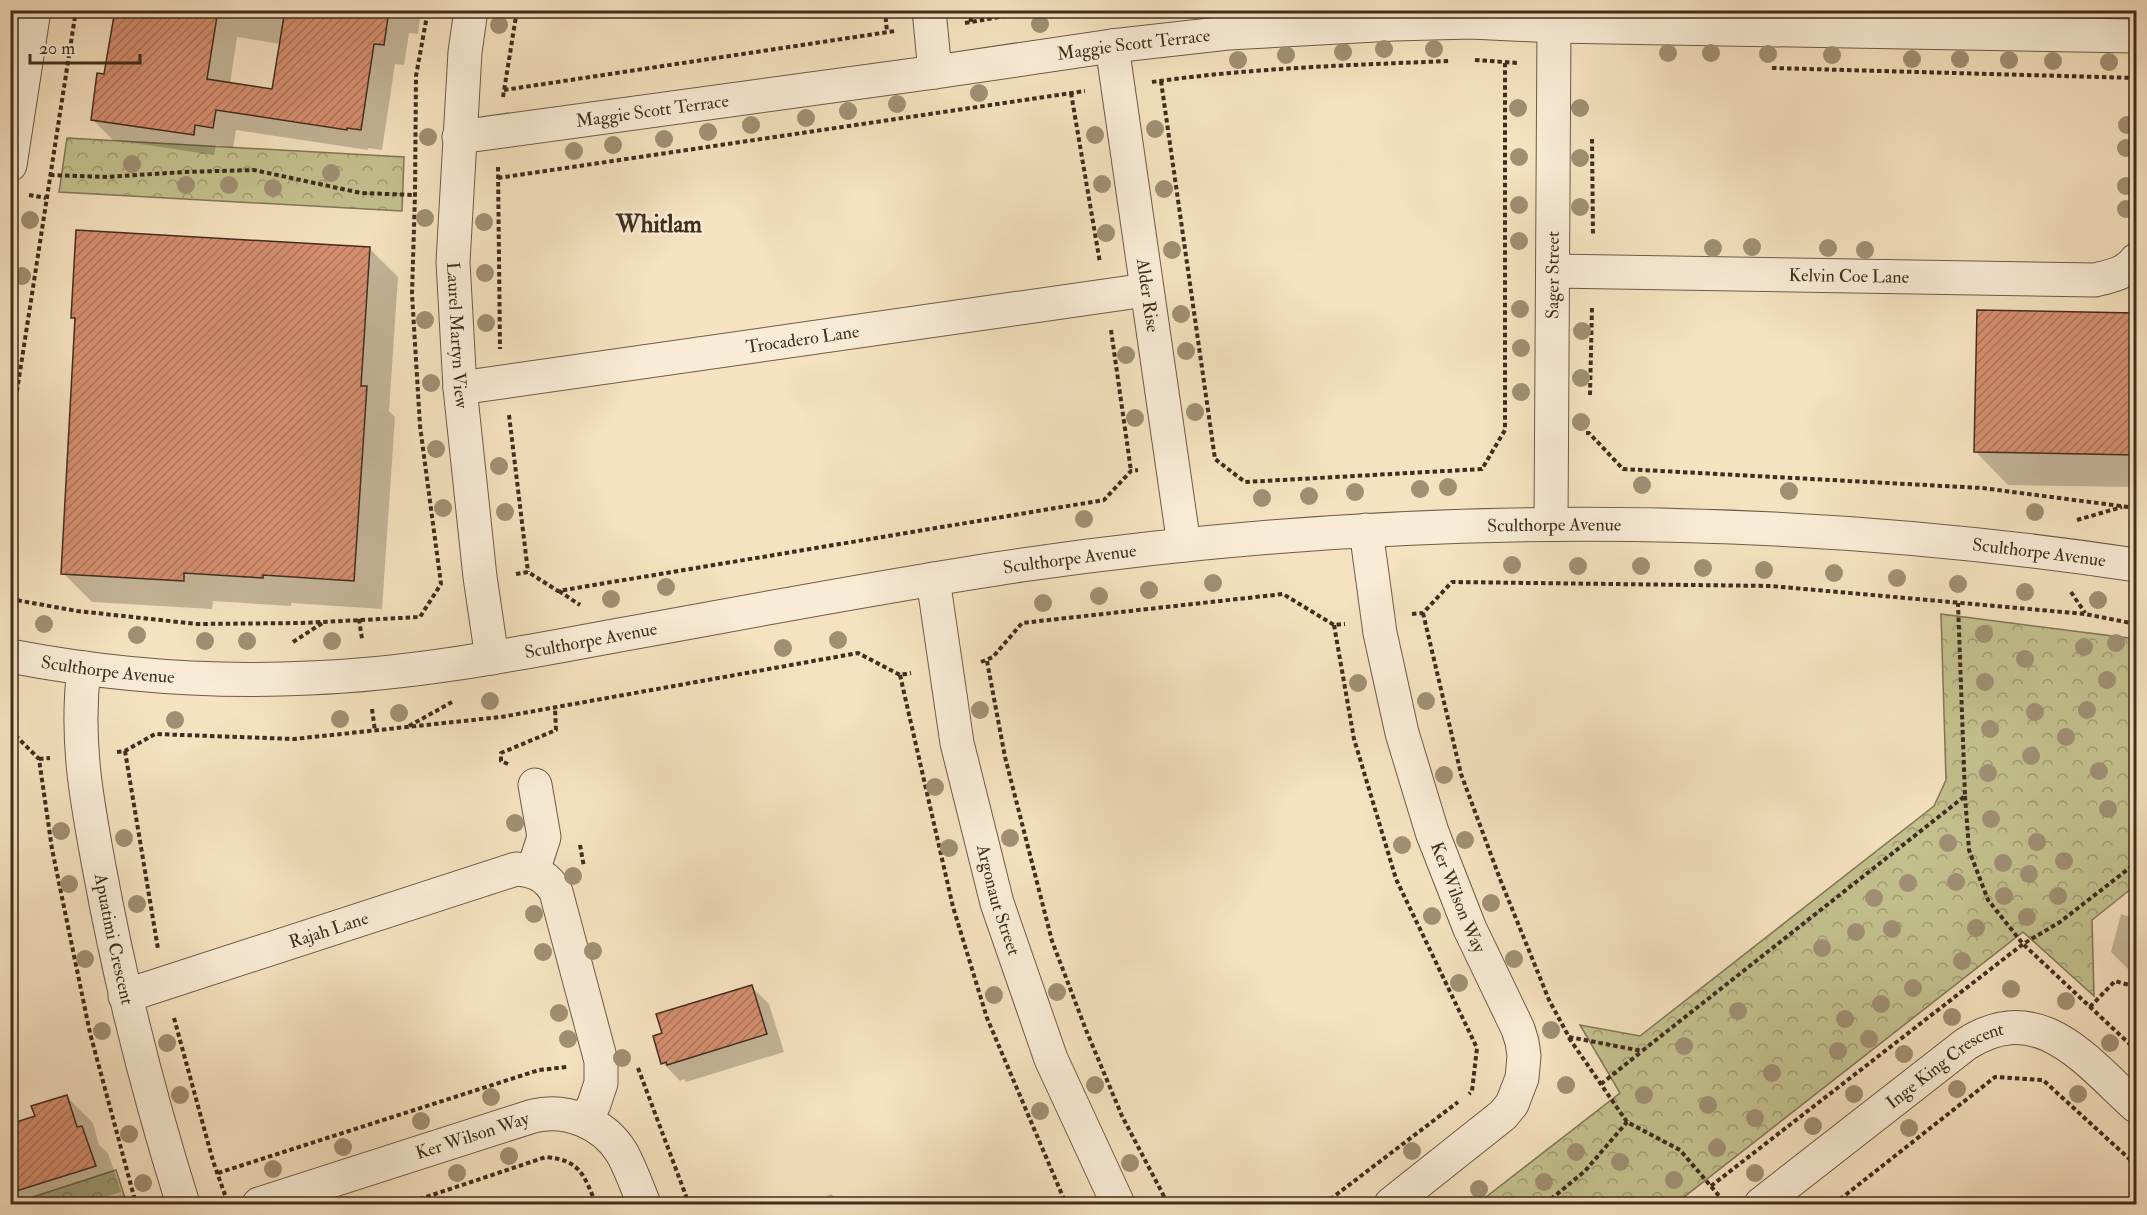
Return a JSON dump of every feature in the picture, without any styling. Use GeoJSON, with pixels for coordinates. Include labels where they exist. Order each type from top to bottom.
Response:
{"type":"FeatureCollection","features":[{"type":"Feature","properties":{"kind":"street"},"geometry":{"type":"LineString","coordinates":[[10,165],[13,131],[34,10]]}},
{"type":"Feature","properties":{"kind":"street","name":"Laurel Martyn View"},"geometry":{"type":"LineString","coordinates":[[471,10],[465,52],[453,262],[460,388],[480,577],[492,658]]}},
{"type":"Feature","properties":{"kind":"street"},"geometry":{"type":"LineString","coordinates":[[929,10],[935,72]]}},
{"type":"Feature","properties":{"kind":"street","name":"Maggie Scott Terrace"},"geometry":{"type":"LineString","coordinates":[[459,137],[1112,46],[1228,33],[1471,22],[1554,26],[1870,21],[2136,36]]}},
{"type":"Feature","properties":{"kind":"street","name":"Sager Street"},"geometry":{"type":"LineString","coordinates":[[1551,524],[1554,26]]}},
{"type":"Feature","properties":{"kind":"street","name":"Alder Rise"},"geometry":{"type":"LineString","coordinates":[[1112,46],[1184,544]]}},
{"type":"Feature","properties":{"kind":"street","name":"Kelvin Coe Lane"},"geometry":{"type":"LineString","coordinates":[[1553,271],[2095,280],[2115,276],[2132,266],[2136,260]]}},
{"type":"Feature","properties":{"kind":"street","name":"Trocadero Lane"},"geometry":{"type":"LineString","coordinates":[[460,388],[1146,290]]}},
{"type":"Feature","properties":{"kind":"street","name":"Sculthorpe Avenue"},"geometry":{"type":"LineString","coordinates":[[10,656],[84,669],[237,680],[302,679],[424,669],[933,579],[1100,554],[1184,544],[1366,530],[1551,524],[1735,527],[1919,539],[2136,566]]}},
{"type":"Feature","properties":{"kind":"street","name":"Ker Wilson Way"},"geometry":{"type":"LineString","coordinates":[[1366,530],[1380,633],[1405,744],[1432,832],[1470,929],[1518,1029],[1524,1056],[1520,1084],[1512,1104],[1503,1115],[1391,1204]]}},
{"type":"Feature","properties":{"kind":"street","name":"Argonaut Street"},"geometry":{"type":"LineString","coordinates":[[933,579],[957,743],[997,903],[1051,1059],[1118,1204]]}},
{"type":"Feature","properties":{"kind":"street","name":"Apuatimi Crescent"},"geometry":{"type":"LineString","coordinates":[[84,669],[80,707],[81,756],[108,914],[125,996],[183,1204]]}},
{"type":"Feature","properties":{"kind":"street"},"geometry":{"type":"LineString","coordinates":[[535,785],[544,837],[533,871],[547,879],[556,892],[601,1060],[601,1083],[586,1121]]}},
{"type":"Feature","properties":{"kind":"street","name":"Rajah Lane"},"geometry":{"type":"LineString","coordinates":[[125,996],[516,869],[533,871]]}},
{"type":"Feature","properties":{"kind":"street","name":"Inge King Crescent"},"geometry":{"type":"LineString","coordinates":[[1761,1204],[1966,1044],[1991,1031],[2005,1027],[2026,1027],[2054,1036],[2072,1048],[2136,1106]]}},
{"type":"Feature","properties":{"kind":"street","name":"Ker Wilson Way"},"geometry":{"type":"LineString","coordinates":[[259,1204],[533,1116],[560,1114],[586,1121],[604,1133],[619,1148],[644,1204]]}},
{"type":"Feature","properties":{"kind":"path"},"geometry":{"type":"LineString","coordinates":[[10,436],[76,10]]}},
{"type":"Feature","properties":{"kind":"path"},"geometry":{"type":"LineString","coordinates":[[517,10],[504,90],[886,32],[885,10]]}},
{"type":"Feature","properties":{"kind":"path"},"geometry":{"type":"LineString","coordinates":[[970,10],[970,22],[1040,10]]}},
{"type":"Feature","properties":{"kind":"path"},"geometry":{"type":"LineString","coordinates":[[1459,60],[1319,66],[1200,75],[1161,81],[1215,459],[1245,482],[1482,469],[1505,430],[1505,63],[1471,60]]}},
{"type":"Feature","properties":{"kind":"path"},"geometry":{"type":"LineString","coordinates":[[1769,68],[2136,78]]}},
{"type":"Feature","properties":{"kind":"path"},"geometry":{"type":"LineString","coordinates":[[498,178],[1071,93]]}},
{"type":"Feature","properties":{"kind":"path"},"geometry":{"type":"LineString","coordinates":[[50,175],[107,177],[184,171],[254,170],[361,193],[394,195]]}},
{"type":"Feature","properties":{"kind":"path"},"geometry":{"type":"LineString","coordinates":[[1589,433],[1623,469],[1982,488],[2136,508]]}},
{"type":"Feature","properties":{"kind":"path"},"geometry":{"type":"LineString","coordinates":[[528,573],[558,591],[1104,500],[1131,471]]}},
{"type":"Feature","properties":{"kind":"path"},"geometry":{"type":"LineString","coordinates":[[1726,1204],[1680,1150],[1627,1122],[1569,1037],[1540,978],[1461,774],[1423,613],[1452,582],[1771,586],[2085,614],[2136,624]]}},
{"type":"Feature","properties":{"kind":"path"},"geometry":{"type":"LineString","coordinates":[[10,599],[77,611],[197,624],[302,623],[420,617],[441,584]]}},
{"type":"Feature","properties":{"kind":"path"},"geometry":{"type":"LineString","coordinates":[[1168,1204],[1122,1116],[1052,941],[1005,757],[987,661],[1022,623],[1284,594],[1334,625],[1354,740],[1396,879],[1477,1048],[1472,1091],[1324,1204]]}},
{"type":"Feature","properties":{"kind":"path"},"geometry":{"type":"LineString","coordinates":[[1958,603],[1965,796],[1970,850],[1988,900],[2023,944],[2136,1050]]}},
{"type":"Feature","properties":{"kind":"path"},"geometry":{"type":"LineString","coordinates":[[125,752],[155,734],[294,739],[501,717],[858,653],[900,675]]}},
{"type":"Feature","properties":{"kind":"path"},"geometry":{"type":"LineString","coordinates":[[10,730],[39,759],[52,849],[90,1033],[136,1203],[125,1204]]}},
{"type":"Feature","properties":{"kind":"path"},"geometry":{"type":"LineString","coordinates":[[1601,1084],[1965,796]]}},
{"type":"Feature","properties":{"kind":"path"},"geometry":{"type":"LineString","coordinates":[[1712,1186],[2023,944],[2060,922],[2136,863]]}},
{"type":"Feature","properties":{"kind":"path"},"geometry":{"type":"LineString","coordinates":[[2090,1007],[2115,981],[2136,987]]}},
{"type":"Feature","properties":{"kind":"path"},"geometry":{"type":"LineString","coordinates":[[1569,1037],[1642,1051]]}},
{"type":"Feature","properties":{"kind":"path"},"geometry":{"type":"LineString","coordinates":[[1834,1204],[1995,1077],[2043,1080],[2136,1165]]}},
{"type":"Feature","properties":{"kind":"path"},"geometry":{"type":"LineString","coordinates":[[1545,1204],[1586,1171],[1627,1122]]}},
{"type":"Feature","properties":{"kind":"path"},"geometry":{"type":"LineString","coordinates":[[405,1204],[546,1157],[564,1158],[578,1167],[596,1204]]}},
{"type":"Feature","properties":{"kind":"green space"},"geometry":{"type":"Polygon","coordinates":[[[67,138],[404,157],[402,211],[59,192],[67,138]]]}},
{"type":"Feature","properties":{"kind":"green space"},"geometry":{"type":"Polygon","coordinates":[[[1941,614],[2136,639],[2136,885],[2092,920],[2094,996],[2023,932],[1675,1204],[1477,1204],[1620,1093],[1580,1025],[1640,1036],[1934,806],[1946,780],[1941,614]]]}},
{"type":"Feature","properties":{"kind":"green space"},"geometry":{"type":"Polygon","coordinates":[[[116,1170],[127,1204],[11,1204],[116,1170]]]}},
{"type":"Feature","properties":{"kind":"building"},"geometry":{"type":"Polygon","coordinates":[[[115,10],[218,10],[207,79],[272,89],[285,10],[389,10],[384,45],[374,44],[361,130],[347,128],[347,130],[216,110],[213,128],[195,125],[194,135],[91,120],[97,73],[104,74],[115,10]]]}},
{"type":"Feature","properties":{"kind":"building"},"geometry":{"type":"Polygon","coordinates":[[[76,230],[370,247],[361,386],[367,386],[354,581],[184,573],[184,581],[61,574],[75,318],[71,318],[76,230]]]}},
{"type":"Feature","properties":{"kind":"building"},"geometry":{"type":"Polygon","coordinates":[[[1977,310],[2136,313],[2136,455],[1974,452],[1977,310]]]}},
{"type":"Feature","properties":{"kind":"building"},"geometry":{"type":"Polygon","coordinates":[[[752,985],[767,1034],[667,1065],[666,1062],[661,1064],[653,1036],[662,1033],[656,1014],[752,985]]]}},
{"type":"Feature","properties":{"kind":"building"},"geometry":{"type":"Polygon","coordinates":[[[67,1095],[77,1127],[82,1126],[96,1166],[10,1193],[10,1124],[35,1116],[31,1106],[67,1095]]]}},
{"type":"Feature","properties":{"kind":"district","name":"Whitlam"},"geometry":{"type":"Point","coordinates":[659,224]}}]}
